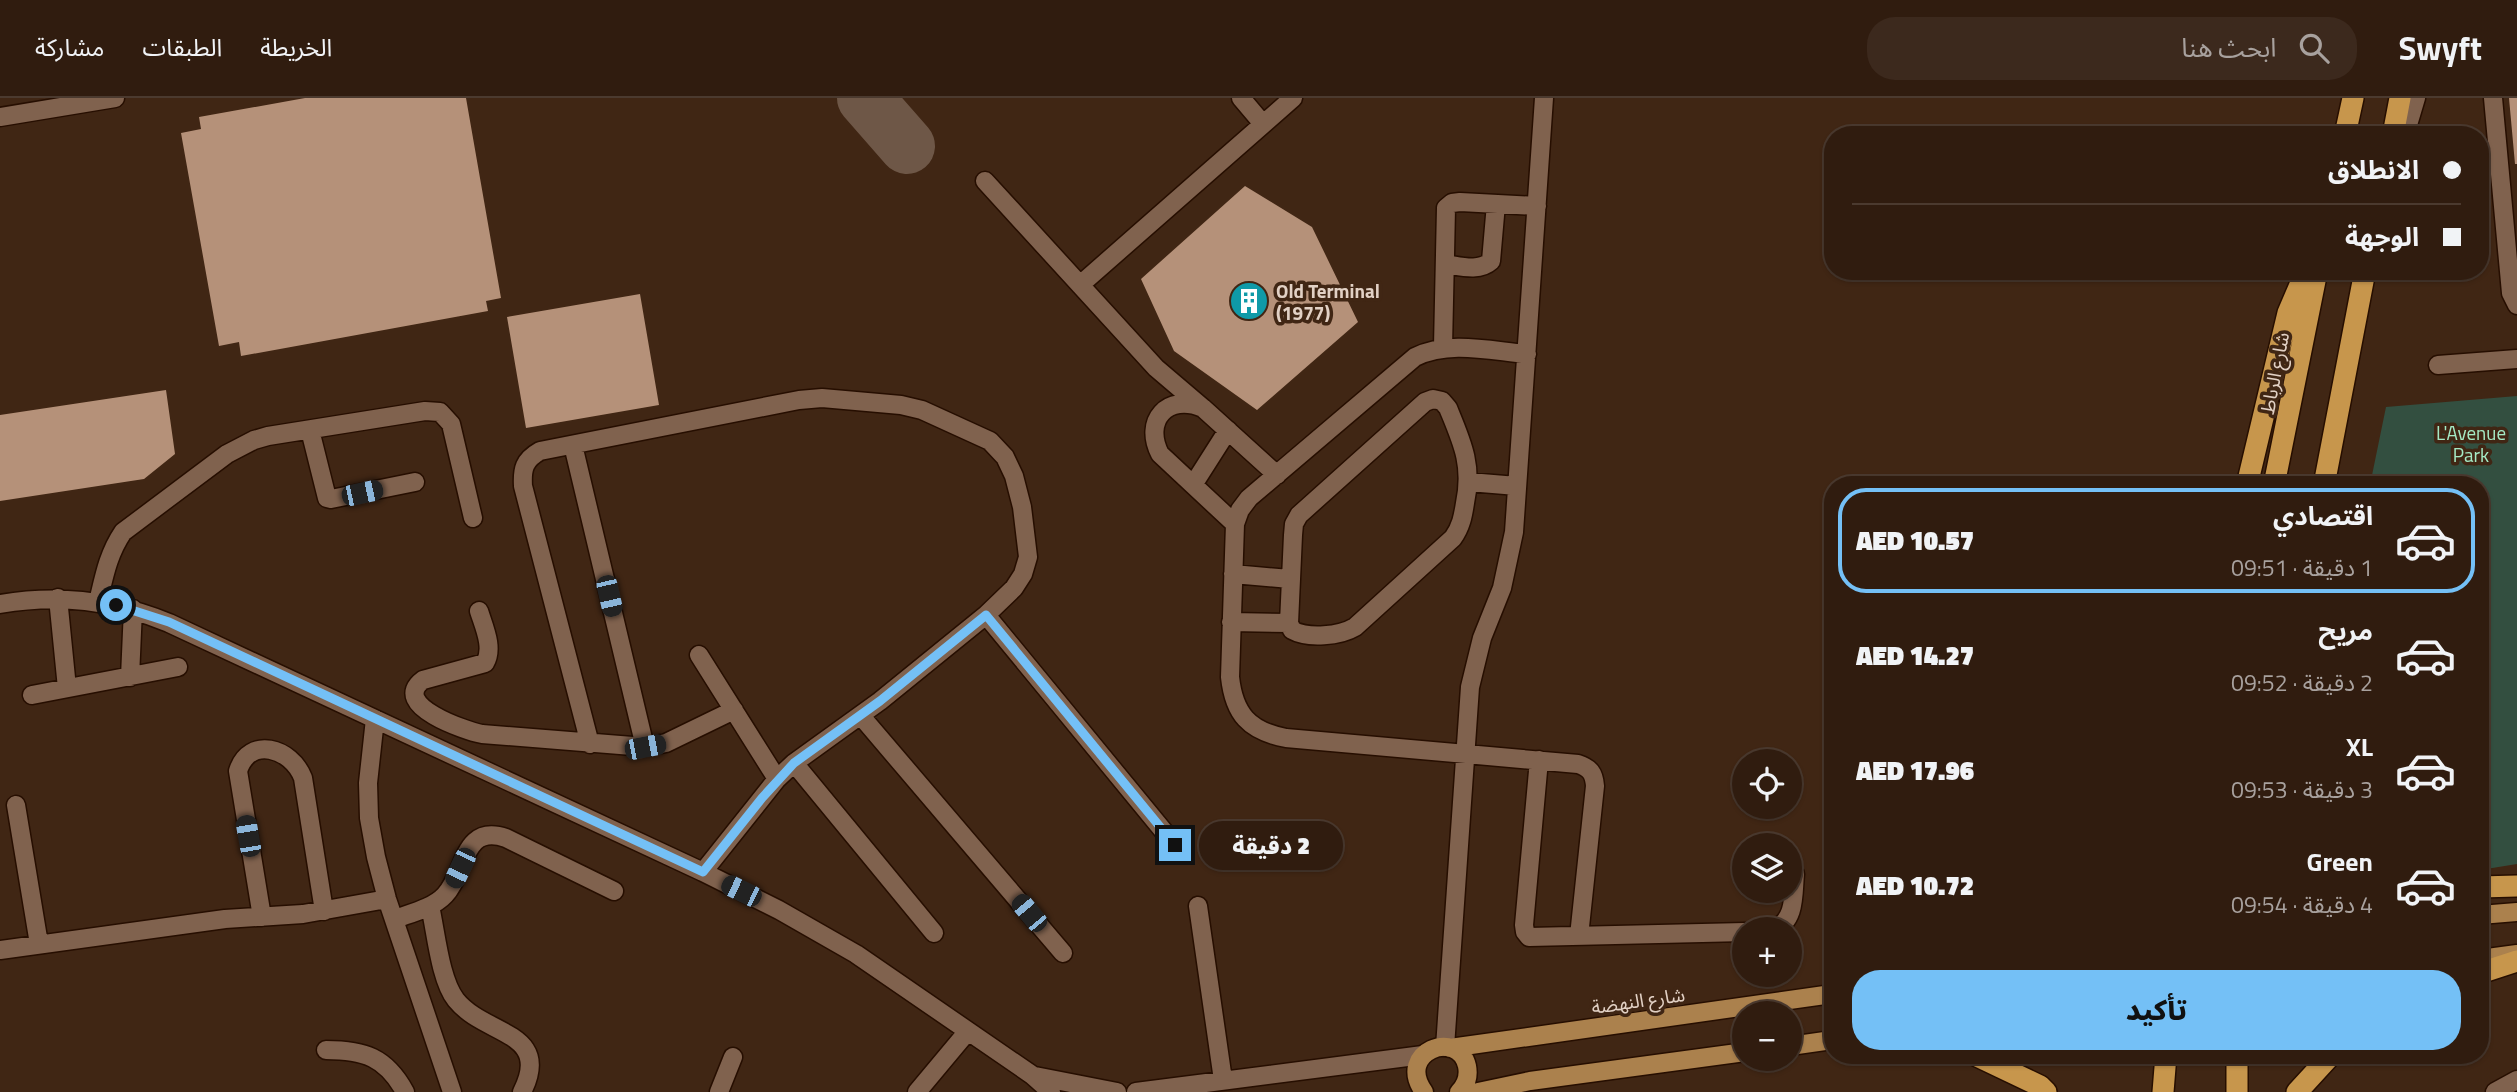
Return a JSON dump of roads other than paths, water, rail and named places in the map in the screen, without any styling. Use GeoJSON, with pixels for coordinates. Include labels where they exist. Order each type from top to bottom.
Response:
{"type":"FeatureCollection","features":[{"type":"Feature","properties":{"kind":"highway"},"geometry":{"type":"LineString","coordinates":[[2347,126],[2353,98]]}},
{"type":"Feature","properties":{"kind":"highway"},"geometry":{"type":"LineString","coordinates":[[2395,126],[2400,98]]}},
{"type":"Feature","properties":{"kind":"highway"},"geometry":{"type":"LineString","coordinates":[[2249,476],[2288,313],[2302,280]]}},
{"type":"Feature","properties":{"kind":"highway","name":"شارع الرباط"},"geometry":{"type":"LineString","coordinates":[[2276,476],[2316,280]]}},
{"type":"Feature","properties":{"kind":"highway"},"geometry":{"type":"LineString","coordinates":[[2326,476],[2363,280]]}},
{"type":"Feature","properties":{"kind":"highway"},"geometry":{"type":"LineString","coordinates":[[2489,887],[2517,886]]}},
{"type":"Feature","properties":{"kind":"highway"},"geometry":{"type":"LineString","coordinates":[[2489,970],[2517,961]]}},
{"type":"Feature","properties":{"kind":"highway"},"geometry":{"type":"LineString","coordinates":[[1994,1064],[2040,1086],[2046,1092]]}},
{"type":"Feature","properties":{"kind":"highway"},"geometry":{"type":"LineString","coordinates":[[2163,1092],[2165,1064]]}},
{"type":"Feature","properties":{"kind":"highway"},"geometry":{"type":"LineString","coordinates":[[2237,1064],[2237,1092]]}},
{"type":"Feature","properties":{"kind":"highway"},"geometry":{"type":"LineString","coordinates":[[2297,1092],[2323,1064]]}},
{"type":"Feature","properties":{"kind":"main road"},"geometry":{"type":"LineString","coordinates":[[2489,914],[2517,912]]}},
{"type":"Feature","properties":{"kind":"main road"},"geometry":{"type":"LineString","coordinates":[[2489,958],[2517,954]]}},
{"type":"Feature","properties":{"kind":"main road","name":"شارع النهضة"},"geometry":{"type":"LineString","coordinates":[[1423,1055],[1429,1050],[1448,1047],[1824,995]]}},
{"type":"Feature","properties":{"kind":"main road"},"geometry":{"type":"LineString","coordinates":[[1802,1044],[1824,1041]]}},
{"type":"Feature","properties":{"kind":"main road"},"geometry":{"type":"LineString","coordinates":[[1448,1047],[1465,1060],[1468,1069],[1468,1078],[1459,1092]]}},
{"type":"Feature","properties":{"kind":"main road"},"geometry":{"type":"LineString","coordinates":[[1478,1092],[1530,1081],[1732,1054]]}},
{"type":"Feature","properties":{"kind":"main road"},"geometry":{"type":"LineString","coordinates":[[1423,1055],[1417,1064],[1416,1074],[1418,1084],[1424,1092]]}},
{"type":"Feature","properties":{"kind":"street"},"geometry":{"type":"LineString","coordinates":[[0,117],[115,98]]}},
{"type":"Feature","properties":{"kind":"street"},"geometry":{"type":"LineString","coordinates":[[1241,98],[1263,124]]}},
{"type":"Feature","properties":{"kind":"street"},"geometry":{"type":"LineString","coordinates":[[1080,285],[1293,98]]}},
{"type":"Feature","properties":{"kind":"street"},"geometry":{"type":"LineString","coordinates":[[1448,1047],[1472,675],[1509,560],[1527,354],[1544,98]]}},
{"type":"Feature","properties":{"kind":"street"},"geometry":{"type":"LineString","coordinates":[[2408,126],[2416,98]]}},
{"type":"Feature","properties":{"kind":"street"},"geometry":{"type":"LineString","coordinates":[[2493,98],[2511,293],[2517,305]]}},
{"type":"Feature","properties":{"kind":"street"},"geometry":{"type":"LineString","coordinates":[[985,181],[1156,368],[1277,475]]}},
{"type":"Feature","properties":{"kind":"street"},"geometry":{"type":"LineString","coordinates":[[1443,347],[1446,208],[1452,203],[1460,202],[1537,206]]}},
{"type":"Feature","properties":{"kind":"street"},"geometry":{"type":"LineString","coordinates":[[1445,264],[1478,268],[1491,261],[1496,204]]}},
{"type":"Feature","properties":{"kind":"street"},"geometry":{"type":"LineString","coordinates":[[1527,354],[1443,347],[1429,350],[1249,498],[1240,510],[1236,524],[1230,677],[1232,695],[1240,712],[1252,726],[1268,735],[1588,767],[1594,775],[1579,936]]}},
{"type":"Feature","properties":{"kind":"street"},"geometry":{"type":"LineString","coordinates":[[2438,365],[2517,359]]}},
{"type":"Feature","properties":{"kind":"street"},"geometry":{"type":"LineString","coordinates":[[590,744],[523,486],[522,470],[529,458],[540,451],[811,398],[901,405],[922,410],[990,441],[1004,457],[1014,476],[1022,507],[1028,557],[1023,574],[1014,588],[986,615],[861,716],[794,763],[777,779],[703,872]]}},
{"type":"Feature","properties":{"kind":"street"},"geometry":{"type":"LineString","coordinates":[[1433,399],[1442,401],[1448,408],[1465,451],[1469,482],[1461,528],[1355,627],[1340,633],[1307,634],[1292,630],[1289,623],[1290,579],[1294,524],[1299,515],[1424,402],[1433,399]]}},
{"type":"Feature","properties":{"kind":"street"},"geometry":{"type":"LineString","coordinates":[[1203,408],[1191,403],[1178,403],[1166,408],[1158,418],[1154,443],[1160,454],[1236,524]]}},
{"type":"Feature","properties":{"kind":"street"},"geometry":{"type":"LineString","coordinates":[[98,601],[113,545],[122,532],[240,446],[268,436],[425,411],[440,412],[451,424],[473,518]]}},
{"type":"Feature","properties":{"kind":"street"},"geometry":{"type":"LineString","coordinates":[[310,429],[327,498],[415,482]]}},
{"type":"Feature","properties":{"kind":"street"},"geometry":{"type":"LineString","coordinates":[[1193,485],[1228,430]]}},
{"type":"Feature","properties":{"kind":"street"},"geometry":{"type":"LineString","coordinates":[[573,445],[645,747]]}},
{"type":"Feature","properties":{"kind":"street"},"geometry":{"type":"LineString","coordinates":[[1469,482],[1517,486]]}},
{"type":"Feature","properties":{"kind":"street"},"geometry":{"type":"LineString","coordinates":[[1233,573],[1290,579]]}},
{"type":"Feature","properties":{"kind":"street"},"geometry":{"type":"LineString","coordinates":[[58,598],[67,688]]}},
{"type":"Feature","properties":{"kind":"street"},"geometry":{"type":"LineString","coordinates":[[0,604],[58,598],[98,601],[133,609],[169,622],[703,872],[831,938],[1032,1075],[1051,1092]]}},
{"type":"Feature","properties":{"kind":"street"},"geometry":{"type":"LineString","coordinates":[[130,677],[133,609]]}},
{"type":"Feature","properties":{"kind":"street"},"geometry":{"type":"LineString","coordinates":[[479,611],[489,647],[489,656],[485,663],[423,680],[417,684],[415,692],[417,700],[430,714],[464,730],[482,734],[645,747],[666,743],[734,709]]}},
{"type":"Feature","properties":{"kind":"street"},"geometry":{"type":"LineString","coordinates":[[986,615],[1175,845]]}},
{"type":"Feature","properties":{"kind":"street"},"geometry":{"type":"LineString","coordinates":[[1231,622],[1289,623]]}},
{"type":"Feature","properties":{"kind":"street"},"geometry":{"type":"LineString","coordinates":[[699,655],[777,779]]}},
{"type":"Feature","properties":{"kind":"street"},"geometry":{"type":"LineString","coordinates":[[32,695],[178,667]]}},
{"type":"Feature","properties":{"kind":"street"},"geometry":{"type":"LineString","coordinates":[[861,716],[1063,953]]}},
{"type":"Feature","properties":{"kind":"street"},"geometry":{"type":"LineString","coordinates":[[375,719],[368,783],[369,818],[376,857],[445,1091]]}},
{"type":"Feature","properties":{"kind":"street"},"geometry":{"type":"LineString","coordinates":[[262,918],[238,771],[241,760],[250,753],[259,751],[281,752],[299,767],[324,911]]}},
{"type":"Feature","properties":{"kind":"street"},"geometry":{"type":"LineString","coordinates":[[1539,760],[1525,932],[1529,937],[1732,932]]}},
{"type":"Feature","properties":{"kind":"street"},"geometry":{"type":"LineString","coordinates":[[794,763],[934,933]]}},
{"type":"Feature","properties":{"kind":"street"},"geometry":{"type":"LineString","coordinates":[[16,805],[38,944]]}},
{"type":"Feature","properties":{"kind":"street"},"geometry":{"type":"LineString","coordinates":[[395,919],[438,902],[450,889],[476,839],[485,835],[496,834],[506,838],[614,891]]}},
{"type":"Feature","properties":{"kind":"street"},"geometry":{"type":"LineString","coordinates":[[0,950],[225,919],[324,911],[387,899]]}},
{"type":"Feature","properties":{"kind":"street"},"geometry":{"type":"LineString","coordinates":[[430,906],[445,975],[456,1000],[465,1009],[528,1050],[530,1077],[522,1092]]}},
{"type":"Feature","properties":{"kind":"street"},"geometry":{"type":"LineString","coordinates":[[1198,906],[1223,1080]]}},
{"type":"Feature","properties":{"kind":"street"},"geometry":{"type":"LineString","coordinates":[[917,1092],[968,1031]]}},
{"type":"Feature","properties":{"kind":"street"},"geometry":{"type":"LineString","coordinates":[[326,1050],[352,1050],[377,1059],[396,1076],[405,1092]]}},
{"type":"Feature","properties":{"kind":"street"},"geometry":{"type":"LineString","coordinates":[[1136,1092],[1223,1080],[1244,1085],[1423,1055]]}},
{"type":"Feature","properties":{"kind":"street"},"geometry":{"type":"LineString","coordinates":[[719,1092],[733,1057]]}},
{"type":"Feature","properties":{"kind":"street"},"geometry":{"type":"LineString","coordinates":[[1032,1075],[1117,1092]]}},
{"type":"Feature","properties":{"kind":"street"},"geometry":{"type":"LineString","coordinates":[[2495,1092],[2517,1080]]}},
{"type":"Feature","properties":{"kind":"place","name":"Old Terminal (1977)"},"geometry":{"type":"Point","coordinates":[1249,301]}},
{"type":"Feature","properties":{"kind":"park label","name":"L'Avenue Park"},"geometry":{"type":"Point","coordinates":[2471,443]}}]}
